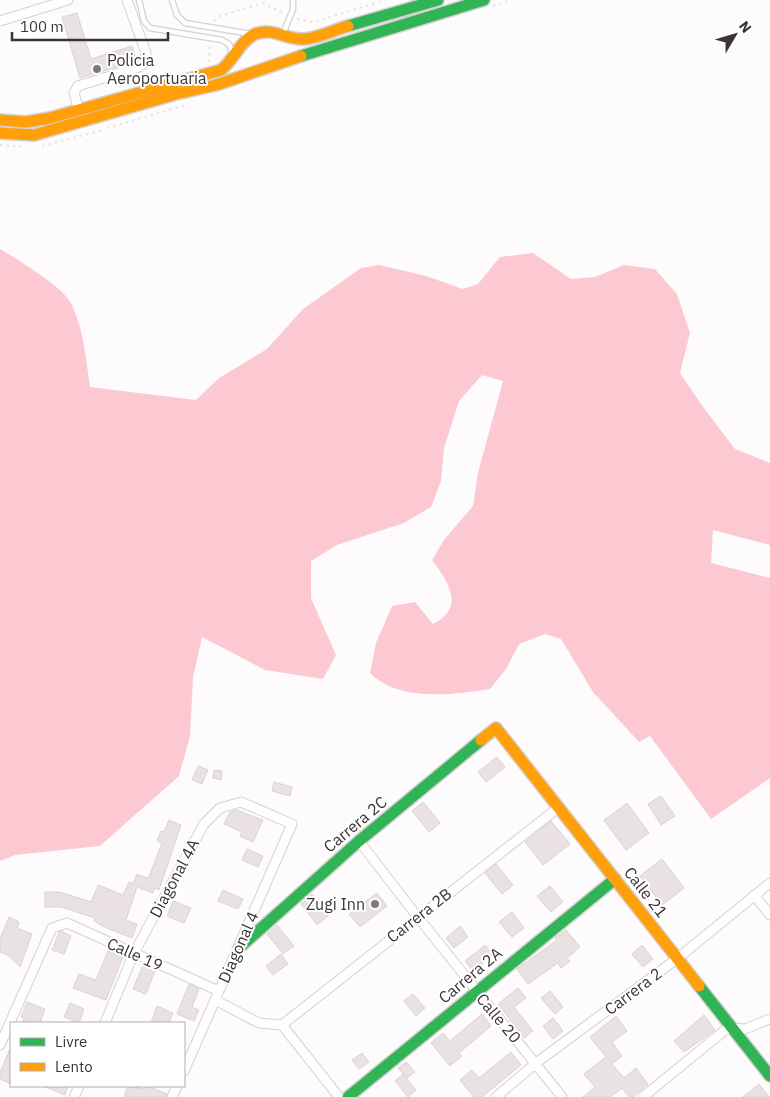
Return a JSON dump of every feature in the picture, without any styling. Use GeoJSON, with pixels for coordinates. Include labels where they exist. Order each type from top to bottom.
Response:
{"type":"FeatureCollection","features":[{"type":"Feature","properties":{"kind":"street"},"geometry":{"type":"LineString","coordinates":[[0,21],[68,0]]}},
{"type":"Feature","properties":{"kind":"street"},"geometry":{"type":"LineString","coordinates":[[77,104],[74,93],[78,86],[139,67],[145,62],[146,54],[127,0]]}},
{"type":"Feature","properties":{"kind":"street"},"geometry":{"type":"LineString","coordinates":[[0,120],[21,123],[47,120],[98,103],[221,70],[233,59],[240,46],[254,34],[269,32],[298,40],[312,38],[438,0]]}},
{"type":"Feature","properties":{"kind":"street"},"geometry":{"type":"LineString","coordinates":[[0,133],[20,135],[48,132],[236,78],[303,55],[484,0]]}},
{"type":"Feature","properties":{"kind":"street"},"geometry":{"type":"LineString","coordinates":[[298,40],[303,55]]}},
{"type":"Feature","properties":{"kind":"street"},"geometry":{"type":"LineString","coordinates":[[233,59],[236,78]]}},
{"type":"Feature","properties":{"kind":"street","name":"Calle 21"},"geometry":{"type":"LineString","coordinates":[[496,728],[770,1076]]}},
{"type":"Feature","properties":{"kind":"street","name":"Carrera 2C"},"geometry":{"type":"LineString","coordinates":[[239,948],[360,841],[496,728]]}},
{"type":"Feature","properties":{"kind":"street","name":"Diagonal 4A"},"geometry":{"type":"LineString","coordinates":[[105,1022],[134,953],[204,824],[220,808],[241,802],[292,824]]}},
{"type":"Feature","properties":{"kind":"street","name":"Carrera 2B"},"geometry":{"type":"LineString","coordinates":[[282,1024],[417,916],[559,807]]}},
{"type":"Feature","properties":{"kind":"street","name":"Diagonal 4"},"geometry":{"type":"LineString","coordinates":[[185,1068],[292,824]]}},
{"type":"Feature","properties":{"kind":"street","name":"Calle 20"},"geometry":{"type":"LineString","coordinates":[[360,841],[476,991],[562,1097]]}},
{"type":"Feature","properties":{"kind":"street","name":"Carrera 2A"},"geometry":{"type":"LineString","coordinates":[[348,1097],[615,879]]}},
{"type":"Feature","properties":{"kind":"street","name":"Carrera 2"},"geometry":{"type":"LineString","coordinates":[[496,1097],[536,1064],[678,958],[770,883]]}},
{"type":"Feature","properties":{"kind":"street"},"geometry":{"type":"LineString","coordinates":[[754,896],[770,915]]}},
{"type":"Feature","properties":{"kind":"street","name":"Calle 19"},"geometry":{"type":"LineString","coordinates":[[10,1022],[52,928],[67,923],[219,991]]}},
{"type":"Feature","properties":{"kind":"street"},"geometry":{"type":"LineString","coordinates":[[214,1000],[259,1023],[282,1024],[339,1097]]}},
{"type":"Feature","properties":{"kind":"street"},"geometry":{"type":"LineString","coordinates":[[643,1097],[725,1030],[732,1028],[745,1029],[770,1019]]}},
{"type":"Feature","properties":{"kind":"street","name":"Calle 19"},"geometry":{"type":"LineString","coordinates":[[0,1045],[10,1022]]}},
{"type":"Feature","properties":{"kind":"lane"},"geometry":{"type":"LineString","coordinates":[[139,0],[144,21],[150,28],[222,40],[229,44],[233,59]]}},
{"type":"Feature","properties":{"kind":"lane"},"geometry":{"type":"LineString","coordinates":[[172,0],[177,15],[185,23],[254,34]]}},
{"type":"Feature","properties":{"kind":"lane"},"geometry":{"type":"LineString","coordinates":[[283,35],[293,10],[293,0]]}},
{"type":"Feature","properties":{"kind":"shaded area"},"geometry":{"type":"Polygon","coordinates":[[[0,249],[50,282],[60,290],[72,305],[82,335],[90,387],[196,400],[219,378],[267,349],[303,309],[361,268],[379,265],[426,276],[463,289],[478,284],[500,257],[533,253],[571,279],[595,277],[624,265],[655,269],[677,294],[690,333],[680,373],[735,449],[770,463],[770,545],[713,530],[711,563],[770,578],[770,778],[711,819],[650,736],[639,742],[593,692],[561,639],[545,634],[519,644],[506,669],[490,689],[443,694],[411,692],[396,689],[370,673],[376,643],[392,606],[415,602],[433,624],[443,618],[449,610],[451,594],[448,585],[432,560],[444,540],[473,506],[478,473],[503,381],[482,375],[459,401],[444,448],[441,481],[431,507],[404,523],[337,545],[311,561],[311,598],[336,655],[323,679],[265,670],[202,637],[193,678],[190,736],[179,776],[100,846],[15,855],[0,861],[0,249]]]}},
{"type":"Feature","properties":{"kind":"building"},"geometry":{"type":"Polygon","coordinates":[[[77,13],[91,59],[132,46],[137,61],[80,78],[62,17],[77,13]]]}},
{"type":"Feature","properties":{"kind":"building"},"geometry":{"type":"Polygon","coordinates":[[[497,757],[505,767],[486,782],[478,772],[497,757]]]}},
{"type":"Feature","properties":{"kind":"building"},"geometry":{"type":"Polygon","coordinates":[[[198,766],[208,770],[202,784],[192,780],[198,766]]]}},
{"type":"Feature","properties":{"kind":"building"},"geometry":{"type":"Polygon","coordinates":[[[214,770],[222,771],[221,780],[213,778],[214,770]]]}},
{"type":"Feature","properties":{"kind":"building"},"geometry":{"type":"Polygon","coordinates":[[[274,782],[292,787],[290,796],[272,791],[274,782]]]}},
{"type":"Feature","properties":{"kind":"building"},"geometry":{"type":"Polygon","coordinates":[[[661,796],[675,816],[661,825],[648,804],[661,796]]]}},
{"type":"Feature","properties":{"kind":"building"},"geometry":{"type":"Polygon","coordinates":[[[423,802],[440,823],[429,832],[412,811],[423,802]]]}},
{"type":"Feature","properties":{"kind":"building"},"geometry":{"type":"Polygon","coordinates":[[[627,803],[649,833],[626,850],[604,820],[627,803]]]}},
{"type":"Feature","properties":{"kind":"building"},"geometry":{"type":"Polygon","coordinates":[[[237,810],[263,820],[253,842],[240,836],[242,832],[224,824],[230,812],[237,810]]]}},
{"type":"Feature","properties":{"kind":"building"},"geometry":{"type":"Polygon","coordinates":[[[169,820],[181,825],[159,890],[155,888],[153,893],[137,887],[126,920],[137,924],[132,938],[104,927],[94,921],[95,918],[61,907],[45,907],[45,892],[60,892],[91,902],[98,885],[123,895],[129,882],[133,884],[137,874],[149,877],[162,843],[157,841],[161,831],[164,832],[169,820]]]}},
{"type":"Feature","properties":{"kind":"building"},"geometry":{"type":"Polygon","coordinates":[[[551,821],[570,844],[543,865],[525,842],[551,821]]]}},
{"type":"Feature","properties":{"kind":"building"},"geometry":{"type":"Polygon","coordinates":[[[247,849],[263,856],[258,867],[242,860],[247,849]]]}},
{"type":"Feature","properties":{"kind":"building"},"geometry":{"type":"Polygon","coordinates":[[[662,859],[684,888],[662,905],[640,876],[662,859]]]}},
{"type":"Feature","properties":{"kind":"building"},"geometry":{"type":"Polygon","coordinates":[[[496,864],[513,885],[502,894],[485,873],[496,864]]]}},
{"type":"Feature","properties":{"kind":"building"},"geometry":{"type":"Polygon","coordinates":[[[550,886],[563,902],[551,912],[537,896],[550,886]]]}},
{"type":"Feature","properties":{"kind":"building"},"geometry":{"type":"Polygon","coordinates":[[[223,890],[243,899],[238,909],[218,901],[223,890]]]}},
{"type":"Feature","properties":{"kind":"building"},"geometry":{"type":"Polygon","coordinates":[[[377,893],[387,906],[360,927],[349,914],[377,893]]]}},
{"type":"Feature","properties":{"kind":"building"},"geometry":{"type":"Polygon","coordinates":[[[312,894],[329,915],[317,925],[301,904],[312,894]]]}},
{"type":"Feature","properties":{"kind":"building"},"geometry":{"type":"Polygon","coordinates":[[[173,901],[191,908],[184,923],[167,916],[173,901]]]}},
{"type":"Feature","properties":{"kind":"building"},"geometry":{"type":"Polygon","coordinates":[[[512,912],[524,928],[512,937],[499,922],[512,912]]]}},
{"type":"Feature","properties":{"kind":"building"},"geometry":{"type":"Polygon","coordinates":[[[9,917],[19,922],[17,928],[32,934],[20,967],[9,956],[0,952],[0,939],[9,917]]]}},
{"type":"Feature","properties":{"kind":"building"},"geometry":{"type":"Polygon","coordinates":[[[277,925],[294,946],[283,954],[267,934],[277,925]]]}},
{"type":"Feature","properties":{"kind":"building"},"geometry":{"type":"Polygon","coordinates":[[[460,926],[468,937],[454,948],[446,938],[460,926]]]}},
{"type":"Feature","properties":{"kind":"building"},"geometry":{"type":"Polygon","coordinates":[[[566,930],[580,947],[567,958],[570,961],[561,968],[558,963],[528,984],[517,969],[557,940],[555,938],[566,930]]]}},
{"type":"Feature","properties":{"kind":"building"},"geometry":{"type":"Polygon","coordinates":[[[61,931],[71,936],[64,954],[52,950],[61,931]]]}},
{"type":"Feature","properties":{"kind":"building"},"geometry":{"type":"Polygon","coordinates":[[[485,945],[493,955],[473,971],[465,961],[485,945]]]}},
{"type":"Feature","properties":{"kind":"building"},"geometry":{"type":"Polygon","coordinates":[[[642,945],[653,959],[643,967],[632,954],[642,945]]]}},
{"type":"Feature","properties":{"kind":"building"},"geometry":{"type":"Polygon","coordinates":[[[108,951],[123,957],[106,1000],[73,988],[79,974],[96,980],[108,951]]]}},
{"type":"Feature","properties":{"kind":"building"},"geometry":{"type":"Polygon","coordinates":[[[281,954],[288,964],[273,975],[266,966],[281,954]]]}},
{"type":"Feature","properties":{"kind":"building"},"geometry":{"type":"Polygon","coordinates":[[[143,965],[155,971],[146,994],[133,989],[143,965]]]}},
{"type":"Feature","properties":{"kind":"building"},"geometry":{"type":"Polygon","coordinates":[[[189,984],[199,989],[192,1007],[199,1010],[194,1021],[177,1014],[189,984]]]}},
{"type":"Feature","properties":{"kind":"building"},"geometry":{"type":"Polygon","coordinates":[[[518,988],[526,998],[514,1007],[533,1031],[524,1038],[498,1004],[518,988]]]}},
{"type":"Feature","properties":{"kind":"building"},"geometry":{"type":"Polygon","coordinates":[[[550,991],[563,1007],[555,1014],[541,998],[550,991]]]}},
{"type":"Feature","properties":{"kind":"building"},"geometry":{"type":"Polygon","coordinates":[[[413,994],[425,1008],[416,1016],[404,1001],[413,994]]]}},
{"type":"Feature","properties":{"kind":"building"},"geometry":{"type":"Polygon","coordinates":[[[27,1002],[45,1009],[40,1022],[22,1022],[24,1018],[21,1017],[27,1002]]]}},
{"type":"Feature","properties":{"kind":"building"},"geometry":{"type":"Polygon","coordinates":[[[70,1003],[84,1009],[79,1022],[64,1017],[70,1003]]]}},
{"type":"Feature","properties":{"kind":"building"},"geometry":{"type":"Polygon","coordinates":[[[157,1006],[173,1013],[169,1022],[151,1022],[157,1006]]]}},
{"type":"Feature","properties":{"kind":"building"},"geometry":{"type":"Polygon","coordinates":[[[482,1014],[491,1026],[459,1053],[462,1056],[450,1066],[431,1043],[443,1033],[450,1041],[482,1014]]]}},
{"type":"Feature","properties":{"kind":"building"},"geometry":{"type":"Polygon","coordinates":[[[704,1015],[715,1030],[684,1052],[674,1041],[704,1015]]]}},
{"type":"Feature","properties":{"kind":"building"},"geometry":{"type":"Polygon","coordinates":[[[616,1016],[627,1031],[612,1042],[622,1056],[612,1064],[624,1078],[636,1068],[648,1084],[633,1097],[629,1097],[622,1088],[610,1097],[583,1097],[595,1087],[584,1074],[606,1057],[590,1037],[616,1016]]]}},
{"type":"Feature","properties":{"kind":"building"},"geometry":{"type":"Polygon","coordinates":[[[553,1018],[563,1031],[553,1039],[543,1026],[553,1018]]]}},
{"type":"Feature","properties":{"kind":"building"},"geometry":{"type":"Polygon","coordinates":[[[10,1048],[10,1084],[0,1079],[0,1073],[10,1048]]]}},
{"type":"Feature","properties":{"kind":"building"},"geometry":{"type":"Polygon","coordinates":[[[511,1052],[521,1065],[482,1097],[474,1097],[460,1080],[472,1070],[479,1078],[511,1052]]]}},
{"type":"Feature","properties":{"kind":"building"},"geometry":{"type":"Polygon","coordinates":[[[362,1053],[369,1062],[359,1069],[352,1060],[362,1053]]]}},
{"type":"Feature","properties":{"kind":"building"},"geometry":{"type":"Polygon","coordinates":[[[406,1062],[415,1072],[407,1078],[398,1068],[406,1062]]]}},
{"type":"Feature","properties":{"kind":"building"},"geometry":{"type":"Polygon","coordinates":[[[403,1074],[416,1090],[408,1097],[395,1081],[403,1074]]]}},
{"type":"Feature","properties":{"kind":"building"},"geometry":{"type":"Polygon","coordinates":[[[759,1084],[769,1097],[743,1097],[759,1084]]]}},
{"type":"Feature","properties":{"kind":"building"},"geometry":{"type":"Polygon","coordinates":[[[45,1087],[68,1087],[65,1095],[45,1087]]]}},
{"type":"Feature","properties":{"kind":"building"},"geometry":{"type":"Polygon","coordinates":[[[128,1087],[145,1089],[150,1087],[167,1094],[166,1097],[124,1097],[128,1087]]]}},
{"type":"Feature","properties":{"kind":"traffic: fast"},"geometry":{"type":"LineString","coordinates":[[348,26],[438,0]]}},
{"type":"Feature","properties":{"kind":"traffic: fast"},"geometry":{"type":"LineString","coordinates":[[301,56],[484,0]]}},
{"type":"Feature","properties":{"kind":"traffic: fast"},"geometry":{"type":"LineString","coordinates":[[239,948],[359,841],[481,740]]}},
{"type":"Feature","properties":{"kind":"traffic: fast"},"geometry":{"type":"LineString","coordinates":[[348,1097],[615,879]]}},
{"type":"Feature","properties":{"kind":"traffic: fast"},"geometry":{"type":"LineString","coordinates":[[699,986],[770,1076]]}},
{"type":"Feature","properties":{"kind":"traffic: slow"},"geometry":{"type":"LineString","coordinates":[[0,120],[26,122],[50,118],[221,70],[245,41],[261,32],[304,39],[320,36],[348,26]]}},
{"type":"Feature","properties":{"kind":"traffic: slow"},"geometry":{"type":"LineString","coordinates":[[0,133],[34,135],[176,94],[216,85],[301,56]]}},
{"type":"Feature","properties":{"kind":"traffic: slow"},"geometry":{"type":"LineString","coordinates":[[481,740],[496,728],[699,986]]}},
{"type":"Feature","properties":{"kind":"place","name":"Policia Aeroportuaria"},"geometry":{"type":"Point","coordinates":[97,69]}},
{"type":"Feature","properties":{"kind":"place","name":"Zugi Inn"},"geometry":{"type":"Point","coordinates":[375,904]}}]}
